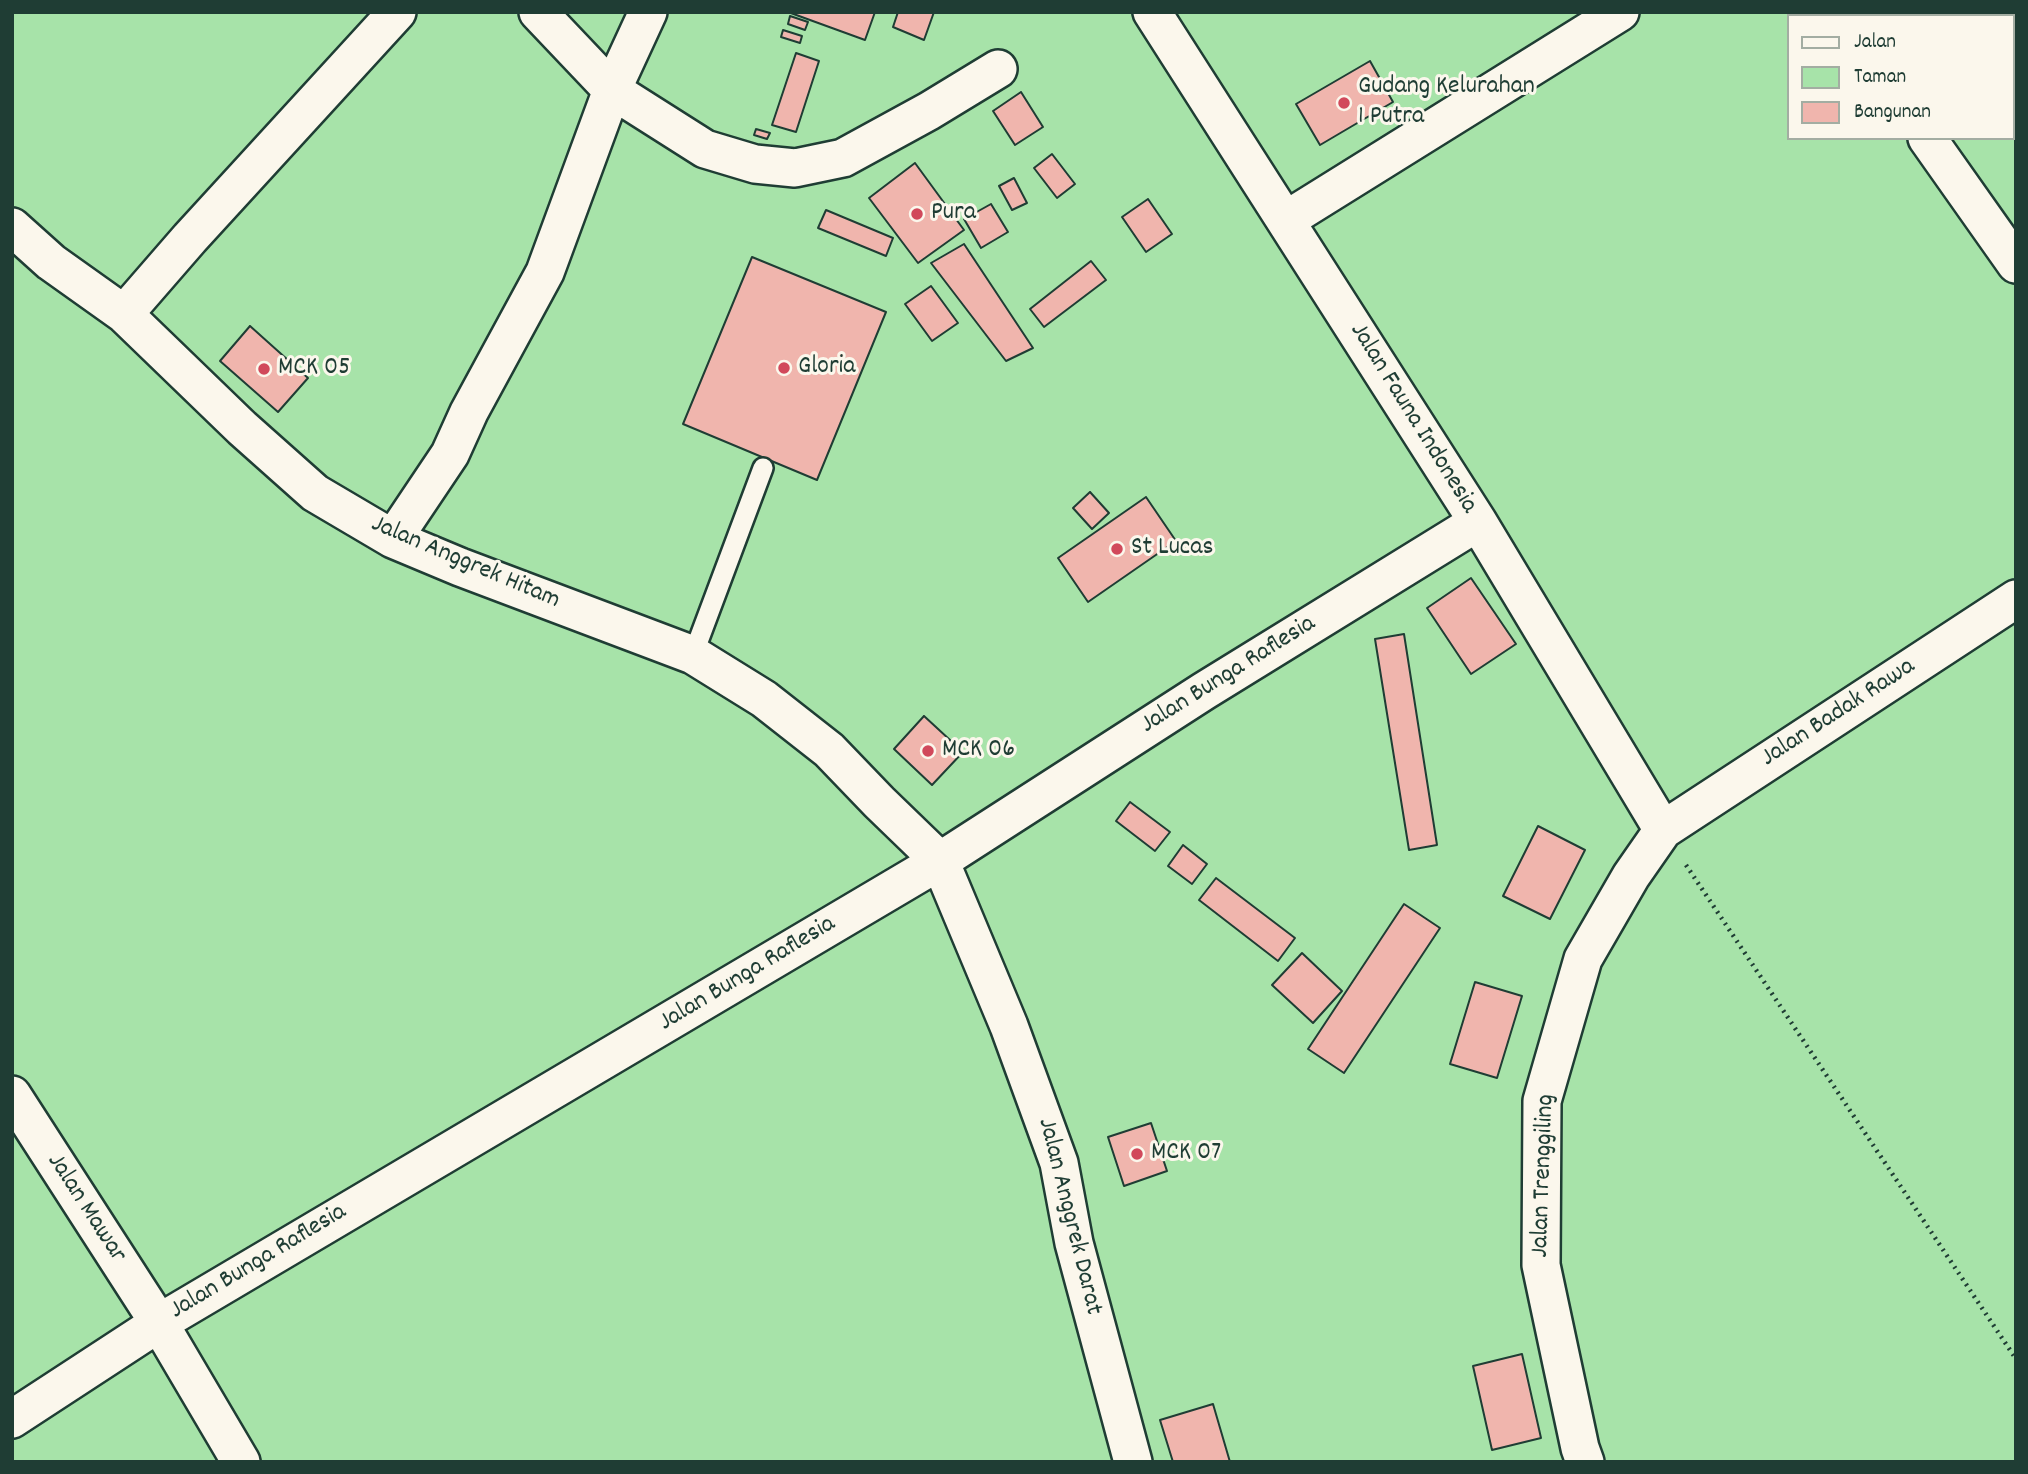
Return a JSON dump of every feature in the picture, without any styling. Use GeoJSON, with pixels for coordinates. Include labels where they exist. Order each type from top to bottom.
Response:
{"type":"FeatureCollection","features":[{"type":"Feature","properties":{"kind":"street"},"geometry":{"type":"LineString","coordinates":[[124,314],[397,12]]}},
{"type":"Feature","properties":{"kind":"street"},"geometry":{"type":"LineString","coordinates":[[538,12],[612,90],[705,149],[755,164],[795,168],[843,158],[998,69]]}},
{"type":"Feature","properties":{"kind":"street"},"geometry":{"type":"LineString","coordinates":[[393,539],[450,454],[469,412],[545,272],[612,90],[648,12]]}},
{"type":"Feature","properties":{"kind":"street","name":"Jalan Fauna Indonesia"},"geometry":{"type":"LineString","coordinates":[[1152,12],[1478,522],[1663,830]]}},
{"type":"Feature","properties":{"kind":"street"},"geometry":{"type":"LineString","coordinates":[[1286,220],[1620,12]]}},
{"type":"Feature","properties":{"kind":"street"},"geometry":{"type":"LineString","coordinates":[[1928,140],[2016,264]]}},
{"type":"Feature","properties":{"kind":"street","name":"Jalan Anggrek Hitam"},"geometry":{"type":"LineString","coordinates":[[12,227],[51,262],[124,314],[315,494],[393,539],[460,567],[693,654],[764,699],[829,750],[940,861]]}},
{"type":"Feature","properties":{"kind":"street","name":"Jalan Bunga Raflesia"},"geometry":{"type":"LineString","coordinates":[[12,1419],[159,1323],[940,861],[1205,691],[1478,522]]}},
{"type":"Feature","properties":{"kind":"street","name":"Jalan Badak Rawa"},"geometry":{"type":"LineString","coordinates":[[1663,830],[2016,599]]}},
{"type":"Feature","properties":{"kind":"street","name":"Jalan Trenggiling"},"geometry":{"type":"LineString","coordinates":[[1585,1462],[1541,1265],[1542,1101],[1583,959],[1631,876],[1663,830]]}},
{"type":"Feature","properties":{"kind":"street","name":"Jalan Anggrek Darat"},"geometry":{"type":"LineString","coordinates":[[940,861],[1009,1026],[1059,1163],[1074,1243],[1133,1462]]}},
{"type":"Feature","properties":{"kind":"street","name":"Jalan Mawar"},"geometry":{"type":"LineString","coordinates":[[12,1095],[159,1323],[241,1462]]}},
{"type":"Feature","properties":{"kind":"lane"},"geometry":{"type":"LineString","coordinates":[[693,654],[763,468]]}},
{"type":"Feature","properties":{"kind":"path"},"geometry":{"type":"LineString","coordinates":[[1663,830],[2016,1359]]}},
{"type":"Feature","properties":{"kind":"green space"},"geometry":{"type":"Polygon","coordinates":[[[12,12],[2016,12],[2016,1462],[12,1462],[12,12]]]}},
{"type":"Feature","properties":{"kind":"building"},"geometry":{"type":"Polygon","coordinates":[[[788,12],[875,12],[865,40],[788,12]]]}},
{"type":"Feature","properties":{"kind":"building"},"geometry":{"type":"Polygon","coordinates":[[[898,12],[934,12],[924,40],[893,27],[898,12]]]}},
{"type":"Feature","properties":{"kind":"building"},"geometry":{"type":"Polygon","coordinates":[[[790,16],[808,22],[805,30],[788,24],[790,16]]]}},
{"type":"Feature","properties":{"kind":"building"},"geometry":{"type":"Polygon","coordinates":[[[783,30],[802,36],[800,43],[781,37],[783,30]]]}},
{"type":"Feature","properties":{"kind":"building"},"geometry":{"type":"Polygon","coordinates":[[[796,53],[819,61],[796,132],[772,125],[796,53]]]}},
{"type":"Feature","properties":{"kind":"building","name":"Gudang Kelurahan 1 Putra"},"geometry":{"type":"Polygon","coordinates":[[[1370,61],[1393,102],[1320,145],[1296,104],[1370,61]]]}},
{"type":"Feature","properties":{"kind":"building","name":"Pura"},"geometry":{"type":"Polygon","coordinates":[[[1021,92],[1043,127],[1015,145],[993,111],[1021,92]]]}},
{"type":"Feature","properties":{"kind":"building"},"geometry":{"type":"Polygon","coordinates":[[[756,129],[770,133],[767,139],[754,135],[756,129]]]}},
{"type":"Feature","properties":{"kind":"building","name":"Pura"},"geometry":{"type":"Polygon","coordinates":[[[1052,154],[1075,184],[1057,198],[1034,168],[1052,154]]]}},
{"type":"Feature","properties":{"kind":"building","name":"Pura"},"geometry":{"type":"Polygon","coordinates":[[[915,163],[964,230],[918,263],[869,198],[915,163]]]}},
{"type":"Feature","properties":{"kind":"building"},"geometry":{"type":"Polygon","coordinates":[[[1014,178],[1027,203],[1012,210],[999,186],[1014,178]]]}},
{"type":"Feature","properties":{"kind":"building"},"geometry":{"type":"Polygon","coordinates":[[[1148,199],[1172,234],[1146,252],[1122,217],[1148,199]]]}},
{"type":"Feature","properties":{"kind":"building","name":"Pura"},"geometry":{"type":"Polygon","coordinates":[[[991,204],[1008,232],[981,248],[964,219],[991,204]]]}},
{"type":"Feature","properties":{"kind":"building"},"geometry":{"type":"Polygon","coordinates":[[[826,210],[893,238],[886,256],[818,228],[826,210]]]}},
{"type":"Feature","properties":{"kind":"building"},"geometry":{"type":"Polygon","coordinates":[[[964,244],[1033,348],[1006,361],[931,263],[964,244]]]}},
{"type":"Feature","properties":{"kind":"building","name":"Gloria"},"geometry":{"type":"Polygon","coordinates":[[[752,257],[886,312],[817,480],[683,424],[752,257]]]}},
{"type":"Feature","properties":{"kind":"building"},"geometry":{"type":"Polygon","coordinates":[[[1091,261],[1106,280],[1044,327],[1030,309],[1091,261]]]}},
{"type":"Feature","properties":{"kind":"building"},"geometry":{"type":"Polygon","coordinates":[[[931,286],[958,323],[932,341],[905,304],[931,286]]]}},
{"type":"Feature","properties":{"kind":"building","name":"MCK 05"},"geometry":{"type":"Polygon","coordinates":[[[250,326],[308,378],[278,412],[220,361],[250,326]]]}},
{"type":"Feature","properties":{"kind":"building"},"geometry":{"type":"Polygon","coordinates":[[[1090,492],[1109,513],[1092,529],[1073,508],[1090,492]]]}},
{"type":"Feature","properties":{"kind":"building","name":"St Lucas"},"geometry":{"type":"Polygon","coordinates":[[[1146,497],[1176,541],[1088,602],[1058,558],[1146,497]]]}},
{"type":"Feature","properties":{"kind":"building"},"geometry":{"type":"Polygon","coordinates":[[[1471,578],[1516,644],[1471,674],[1427,608],[1471,578]]]}},
{"type":"Feature","properties":{"kind":"building"},"geometry":{"type":"Polygon","coordinates":[[[1404,634],[1437,845],[1409,850],[1375,639],[1404,634]]]}},
{"type":"Feature","properties":{"kind":"building","name":"MCK 06"},"geometry":{"type":"Polygon","coordinates":[[[924,716],[963,752],[932,785],[894,749],[924,716]]]}},
{"type":"Feature","properties":{"kind":"building"},"geometry":{"type":"Polygon","coordinates":[[[1130,802],[1170,832],[1155,851],[1116,821],[1130,802]]]}},
{"type":"Feature","properties":{"kind":"building"},"geometry":{"type":"Polygon","coordinates":[[[1538,826],[1585,850],[1550,919],[1503,896],[1538,826]]]}},
{"type":"Feature","properties":{"kind":"building"},"geometry":{"type":"Polygon","coordinates":[[[1183,845],[1207,864],[1192,884],[1168,866],[1183,845]]]}},
{"type":"Feature","properties":{"kind":"building"},"geometry":{"type":"Polygon","coordinates":[[[1216,878],[1295,938],[1278,961],[1199,900],[1216,878]]]}},
{"type":"Feature","properties":{"kind":"building"},"geometry":{"type":"Polygon","coordinates":[[[1404,904],[1440,928],[1344,1073],[1308,1049],[1404,904]]]}},
{"type":"Feature","properties":{"kind":"building"},"geometry":{"type":"Polygon","coordinates":[[[1302,953],[1342,991],[1313,1023],[1272,985],[1302,953]]]}},
{"type":"Feature","properties":{"kind":"building"},"geometry":{"type":"Polygon","coordinates":[[[1475,982],[1522,996],[1497,1078],[1450,1064],[1475,982]]]}},
{"type":"Feature","properties":{"kind":"building","name":"MCK 07"},"geometry":{"type":"Polygon","coordinates":[[[1151,1123],[1167,1171],[1124,1186],[1108,1137],[1151,1123]]]}},
{"type":"Feature","properties":{"kind":"building"},"geometry":{"type":"Polygon","coordinates":[[[1522,1354],[1541,1438],[1492,1450],[1473,1366],[1522,1354]]]}},
{"type":"Feature","properties":{"kind":"building"},"geometry":{"type":"Polygon","coordinates":[[[1213,1404],[1230,1462],[1173,1462],[1160,1420],[1213,1404]]]}},
{"type":"Feature","properties":{"kind":"place","name":"Gudang Kelurahan 1 Putra"},"geometry":{"type":"Point","coordinates":[1344,103]}},
{"type":"Feature","properties":{"kind":"place","name":"Pura"},"geometry":{"type":"Point","coordinates":[917,214]}},
{"type":"Feature","properties":{"kind":"place","name":"Gloria"},"geometry":{"type":"Point","coordinates":[784,368]}},
{"type":"Feature","properties":{"kind":"place","name":"MCK 05"},"geometry":{"type":"Point","coordinates":[264,369]}},
{"type":"Feature","properties":{"kind":"place","name":"St Lucas"},"geometry":{"type":"Point","coordinates":[1117,549]}},
{"type":"Feature","properties":{"kind":"place","name":"MCK 06"},"geometry":{"type":"Point","coordinates":[928,751]}},
{"type":"Feature","properties":{"kind":"place","name":"MCK 07"},"geometry":{"type":"Point","coordinates":[1137,1154]}}]}
